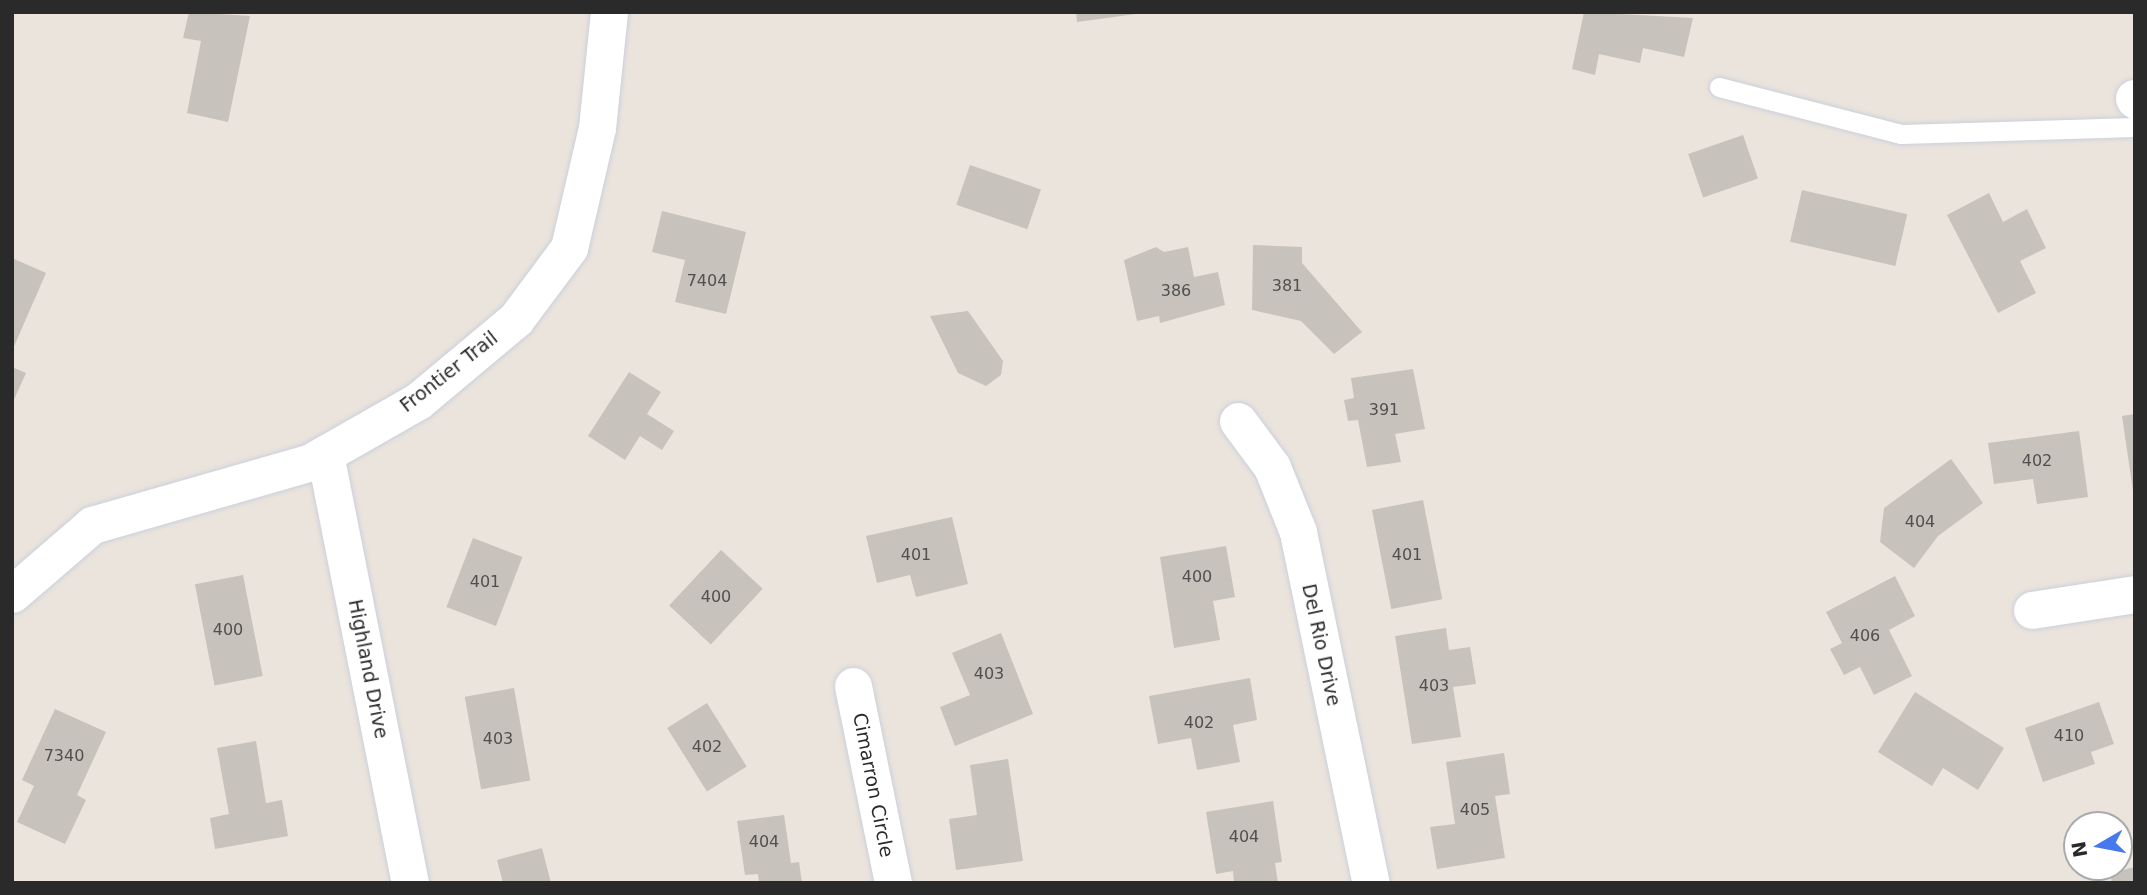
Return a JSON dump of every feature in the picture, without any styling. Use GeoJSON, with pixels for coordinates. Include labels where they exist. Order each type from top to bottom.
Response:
{"type":"FeatureCollection","features":[{"type":"Feature","properties":{"kind":"street","name":"Frontier Trail"},"geometry":{"type":"LineString","coordinates":[[12,594],[92,526],[325,454],[418,401],[516,319],[569,248],[597,128],[609,12]]}},
{"type":"Feature","properties":{"kind":"street","name":"Del Rio Drive"},"geometry":{"type":"LineString","coordinates":[[1238,421],[1272,467],[1297,532],[1371,883]]}},
{"type":"Feature","properties":{"kind":"street","name":"Highland Drive"},"geometry":{"type":"LineString","coordinates":[[325,454],[410,883]]}},
{"type":"Feature","properties":{"kind":"street"},"geometry":{"type":"LineString","coordinates":[[2032,610],[2135,594]]}},
{"type":"Feature","properties":{"kind":"street","name":"Cimarron Circle"},"geometry":{"type":"LineString","coordinates":[[853,687],[893,883]]}},
{"type":"Feature","properties":{"kind":"lane"},"geometry":{"type":"LineString","coordinates":[[1719,87],[1901,134],[2135,127]]}},
{"type":"Feature","properties":{"kind":"building"},"geometry":{"type":"Polygon","coordinates":[[[189,12],[250,16],[228,122],[187,113],[201,41],[183,38],[189,12]]]}},
{"type":"Feature","properties":{"kind":"building"},"geometry":{"type":"Polygon","coordinates":[[[1076,12],[1136,12],[1136,14],[1077,22],[1076,12]]]}},
{"type":"Feature","properties":{"kind":"building"},"geometry":{"type":"Polygon","coordinates":[[[1584,12],[1693,18],[1684,57],[1643,48],[1640,63],[1599,54],[1595,75],[1572,69],[1584,12]]]}},
{"type":"Feature","properties":{"kind":"building"},"geometry":{"type":"Polygon","coordinates":[[[1743,135],[1758,178],[1703,197],[1688,154],[1743,135]]]}},
{"type":"Feature","properties":{"kind":"building"},"geometry":{"type":"Polygon","coordinates":[[[970,165],[1041,189],[1027,229],[956,205],[970,165]]]}},
{"type":"Feature","properties":{"kind":"building"},"geometry":{"type":"Polygon","coordinates":[[[1802,190],[1907,214],[1895,266],[1790,242],[1802,190]]]}},
{"type":"Feature","properties":{"kind":"building"},"geometry":{"type":"Polygon","coordinates":[[[1989,193],[2003,222],[2027,209],[2046,248],[2020,261],[2036,293],[1998,313],[1947,215],[1989,193]]]}},
{"type":"Feature","properties":{"kind":"building"},"geometry":{"type":"Polygon","coordinates":[[[662,211],[746,232],[726,314],[675,302],[685,260],[652,252],[662,211]]]}},
{"type":"Feature","properties":{"kind":"building"},"geometry":{"type":"Polygon","coordinates":[[[1253,245],[1302,247],[1302,263],[1362,332],[1334,354],[1301,321],[1252,310],[1253,245]]]}},
{"type":"Feature","properties":{"kind":"building"},"geometry":{"type":"Polygon","coordinates":[[[1156,247],[1164,252],[1188,247],[1194,277],[1218,272],[1225,305],[1160,323],[1159,316],[1137,321],[1124,260],[1156,247]]]}},
{"type":"Feature","properties":{"kind":"building"},"geometry":{"type":"Polygon","coordinates":[[[12,258],[46,273],[12,351],[12,258]]]}},
{"type":"Feature","properties":{"kind":"building"},"geometry":{"type":"Polygon","coordinates":[[[968,311],[1003,361],[1001,375],[986,386],[958,373],[930,316],[968,311]]]}},
{"type":"Feature","properties":{"kind":"building"},"geometry":{"type":"Polygon","coordinates":[[[12,367],[26,373],[12,404],[12,367]]]}},
{"type":"Feature","properties":{"kind":"building"},"geometry":{"type":"Polygon","coordinates":[[[1413,369],[1425,429],[1395,434],[1401,462],[1367,467],[1358,420],[1348,421],[1344,400],[1354,398],[1351,378],[1413,369]]]}},
{"type":"Feature","properties":{"kind":"building"},"geometry":{"type":"Polygon","coordinates":[[[629,372],[661,392],[647,414],[674,431],[662,450],[640,436],[625,460],[588,436],[629,372]]]}},
{"type":"Feature","properties":{"kind":"building"},"geometry":{"type":"Polygon","coordinates":[[[2135,414],[2135,491],[2133,491],[2122,416],[2135,414]]]}},
{"type":"Feature","properties":{"kind":"building"},"geometry":{"type":"Polygon","coordinates":[[[2079,431],[2088,497],[2037,504],[2033,479],[1994,484],[1988,443],[2079,431]]]}},
{"type":"Feature","properties":{"kind":"building"},"geometry":{"type":"Polygon","coordinates":[[[1951,459],[1983,503],[1938,536],[1914,568],[1880,542],[1884,508],[1951,459]]]}},
{"type":"Feature","properties":{"kind":"building"},"geometry":{"type":"Polygon","coordinates":[[[1423,500],[1442,599],[1391,609],[1372,510],[1423,500]]]}},
{"type":"Feature","properties":{"kind":"building"},"geometry":{"type":"Polygon","coordinates":[[[952,517],[968,584],[916,597],[910,575],[877,583],[866,536],[952,517]]]}},
{"type":"Feature","properties":{"kind":"building"},"geometry":{"type":"Polygon","coordinates":[[[473,538],[522,557],[496,626],[446,607],[473,538]]]}},
{"type":"Feature","properties":{"kind":"building"},"geometry":{"type":"Polygon","coordinates":[[[1226,546],[1235,597],[1213,601],[1220,640],[1174,648],[1160,557],[1226,546]]]}},
{"type":"Feature","properties":{"kind":"building"},"geometry":{"type":"Polygon","coordinates":[[[721,550],[763,589],[711,644],[669,606],[721,550]]]}},
{"type":"Feature","properties":{"kind":"building"},"geometry":{"type":"Polygon","coordinates":[[[243,575],[263,676],[215,685],[195,584],[243,575]]]}},
{"type":"Feature","properties":{"kind":"building"},"geometry":{"type":"Polygon","coordinates":[[[1895,576],[1915,616],[1889,630],[1912,676],[1874,695],[1860,667],[1844,675],[1830,649],[1842,643],[1826,612],[1895,576]]]}},
{"type":"Feature","properties":{"kind":"building"},"geometry":{"type":"Polygon","coordinates":[[[1446,628],[1449,650],[1470,647],[1476,684],[1453,687],[1461,737],[1412,744],[1395,636],[1446,628]]]}},
{"type":"Feature","properties":{"kind":"building"},"geometry":{"type":"Polygon","coordinates":[[[1001,633],[1033,714],[955,746],[940,707],[970,695],[952,653],[1001,633]]]}},
{"type":"Feature","properties":{"kind":"building"},"geometry":{"type":"Polygon","coordinates":[[[1250,678],[1257,720],[1233,725],[1240,762],[1197,770],[1191,738],[1158,744],[1149,696],[1250,678]]]}},
{"type":"Feature","properties":{"kind":"building"},"geometry":{"type":"Polygon","coordinates":[[[514,688],[530,781],[481,789],[465,697],[514,688]]]}},
{"type":"Feature","properties":{"kind":"building"},"geometry":{"type":"Polygon","coordinates":[[[1915,692],[2004,748],[1978,790],[1943,768],[1932,786],[1878,752],[1915,692]]]}},
{"type":"Feature","properties":{"kind":"building"},"geometry":{"type":"Polygon","coordinates":[[[2099,702],[2114,744],[2091,752],[2095,764],[2043,782],[2025,728],[2099,702]]]}},
{"type":"Feature","properties":{"kind":"building"},"geometry":{"type":"Polygon","coordinates":[[[707,703],[747,767],[707,792],[667,728],[707,703]]]}},
{"type":"Feature","properties":{"kind":"building"},"geometry":{"type":"Polygon","coordinates":[[[55,709],[106,732],[77,795],[86,800],[65,844],[17,822],[34,786],[22,780],[55,709]]]}},
{"type":"Feature","properties":{"kind":"building"},"geometry":{"type":"Polygon","coordinates":[[[256,741],[266,803],[282,800],[288,836],[215,849],[210,818],[229,814],[217,748],[256,741]]]}},
{"type":"Feature","properties":{"kind":"building"},"geometry":{"type":"Polygon","coordinates":[[[1504,753],[1510,794],[1495,796],[1505,858],[1437,869],[1430,827],[1455,824],[1446,762],[1504,753]]]}},
{"type":"Feature","properties":{"kind":"building"},"geometry":{"type":"Polygon","coordinates":[[[1008,759],[1023,861],[956,870],[949,819],[977,815],[970,765],[1008,759]]]}},
{"type":"Feature","properties":{"kind":"building"},"geometry":{"type":"Polygon","coordinates":[[[1273,801],[1282,862],[1275,863],[1278,883],[1234,883],[1233,871],[1216,874],[1206,812],[1273,801]]]}},
{"type":"Feature","properties":{"kind":"building"},"geometry":{"type":"Polygon","coordinates":[[[784,815],[791,863],[799,862],[802,883],[759,883],[758,874],[745,875],[737,821],[784,815]]]}},
{"type":"Feature","properties":{"kind":"building"},"geometry":{"type":"Polygon","coordinates":[[[542,848],[551,883],[503,883],[497,860],[542,848]]]}},
{"type":"Feature","properties":{"kind":"building"},"geometry":{"type":"Polygon","coordinates":[[[2133,867],[2135,883],[2112,883],[2133,881],[2133,867]]]}}]}
